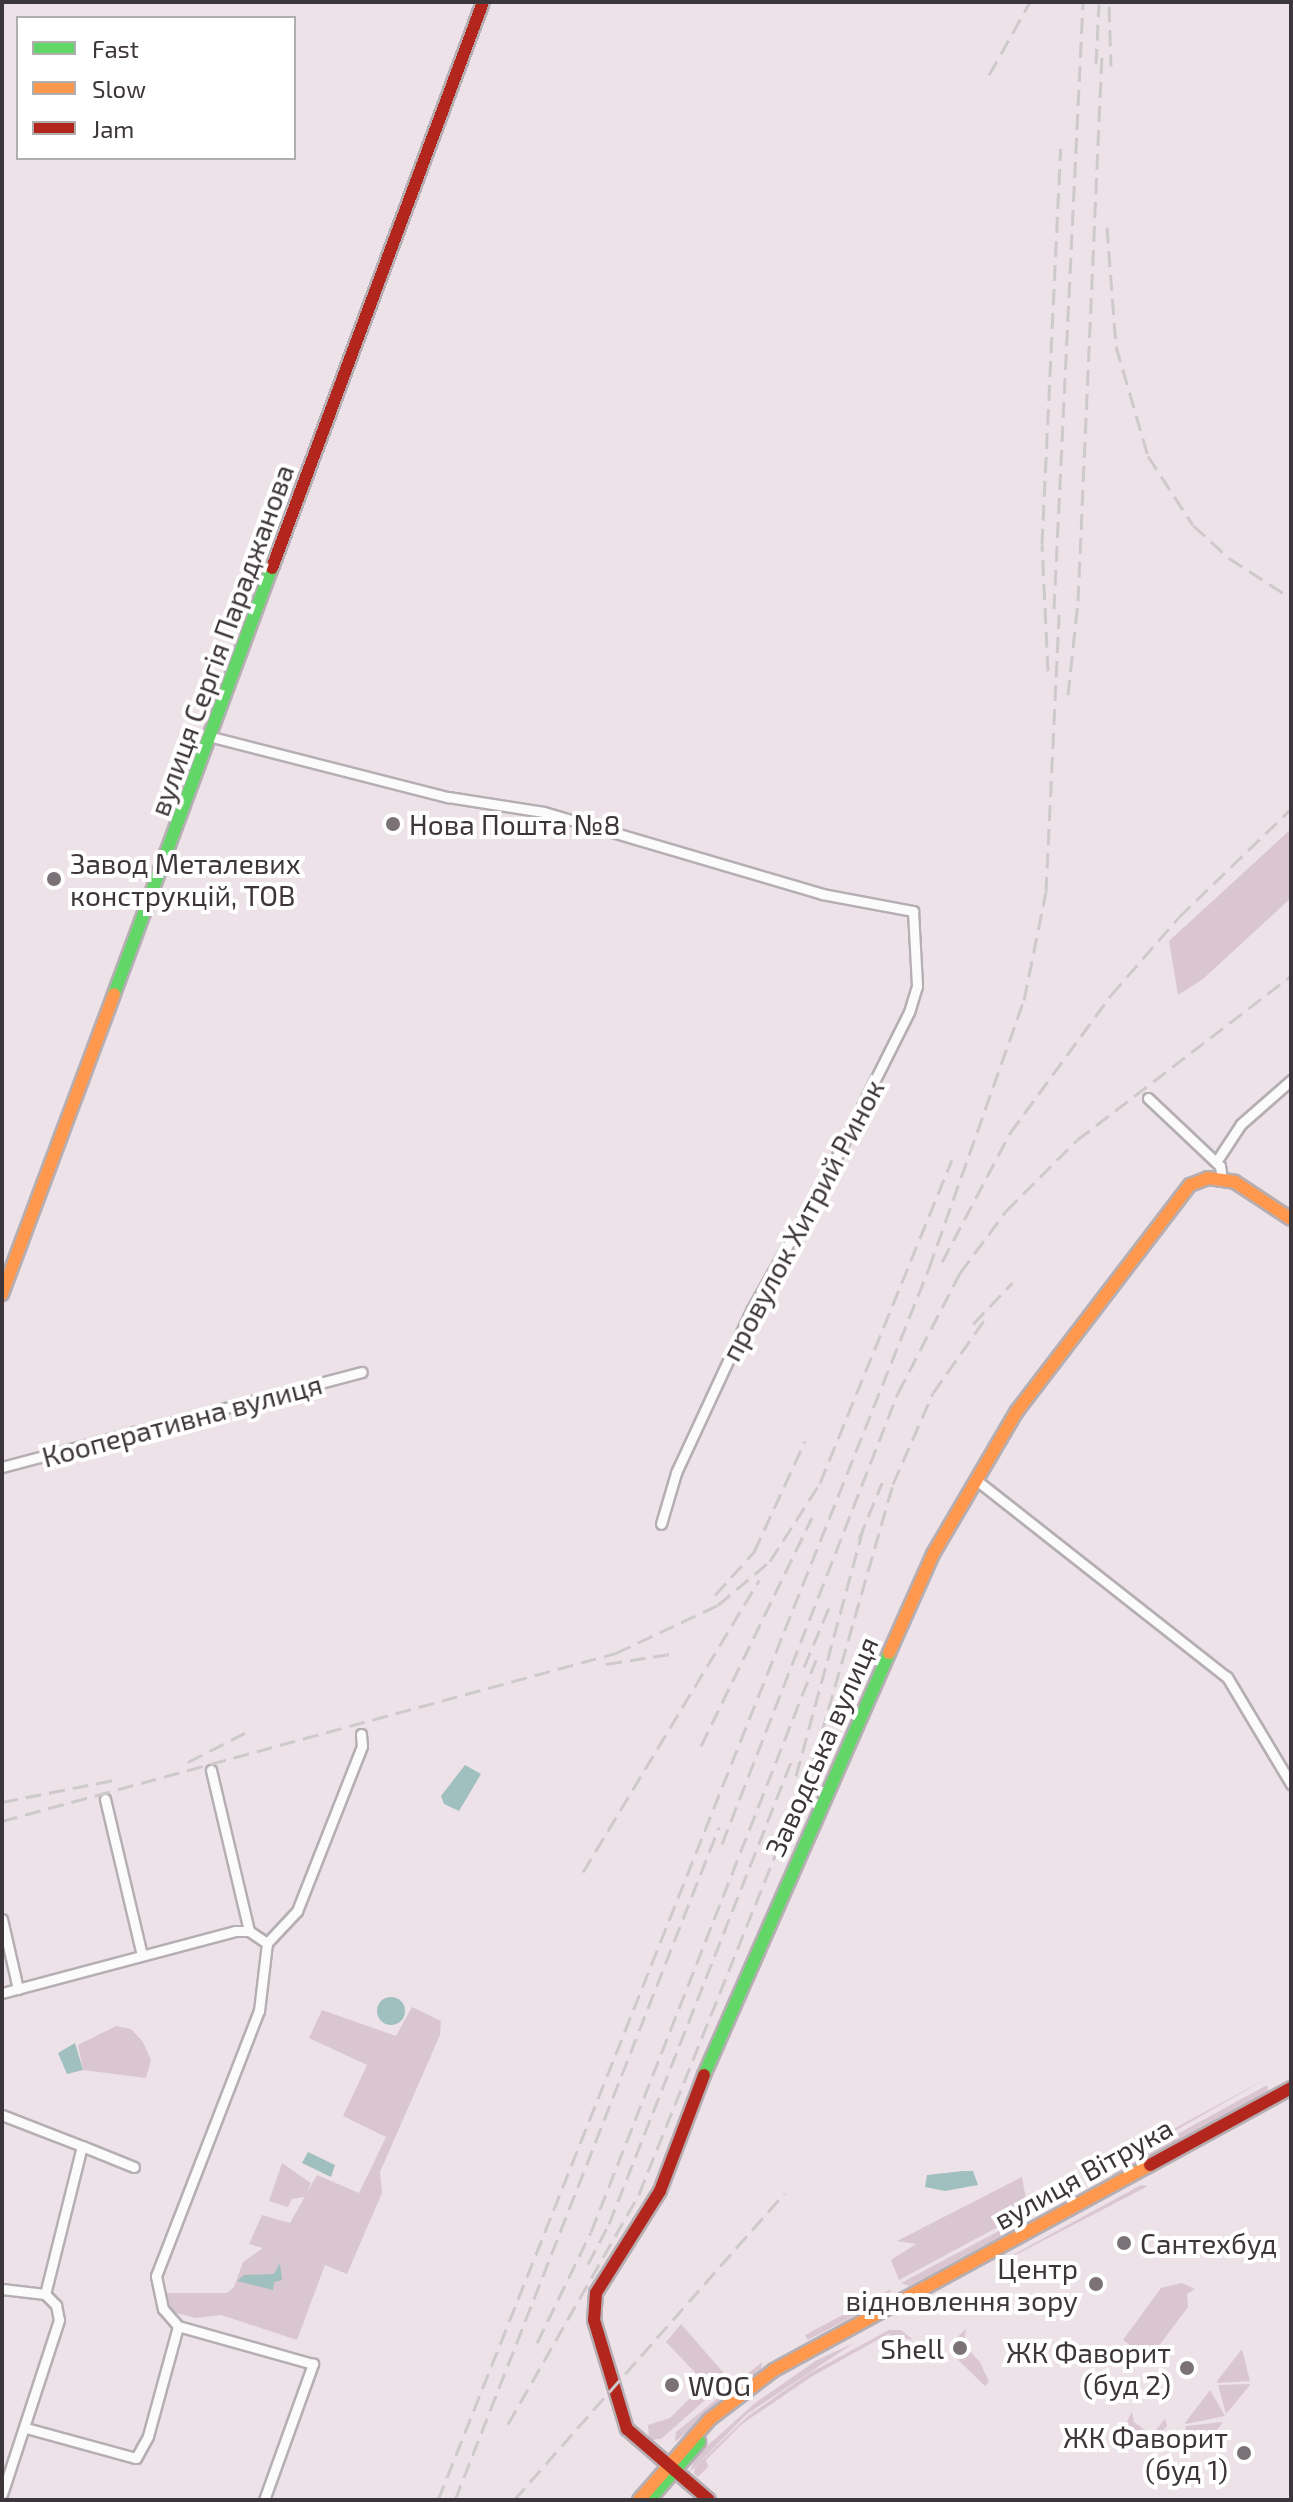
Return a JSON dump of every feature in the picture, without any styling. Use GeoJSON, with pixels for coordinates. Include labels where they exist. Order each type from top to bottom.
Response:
{"type":"FeatureCollection","features":[{"type":"Feature","properties":{"kind":"main road","name":"вулиця Сергія Параджанова"},"geometry":{"type":"LineString","coordinates":[[2,1294],[212,737],[483,2]]}},
{"type":"Feature","properties":{"kind":"main road"},"geometry":{"type":"LineString","coordinates":[[1222,1178],[1247,1187],[1291,1219]]}},
{"type":"Feature","properties":{"kind":"main road","name":"Заводська вулиця"},"geometry":{"type":"LineString","coordinates":[[709,2500],[668,2469],[627,2429],[594,2320],[596,2293],[660,2191],[734,1998],[933,1554],[975,1479],[1017,1411],[1176,1200],[1194,1182],[1222,1178]]}},
{"type":"Feature","properties":{"kind":"main road","name":"вулиця Вітрука"},"geometry":{"type":"LineString","coordinates":[[668,2469],[721,2410],[785,2363],[1291,2088]]}},
{"type":"Feature","properties":{"kind":"main road","name":"вулиця Вітрука"},"geometry":{"type":"LineString","coordinates":[[668,2469],[725,2416],[787,2370],[1291,2096]]}},
{"type":"Feature","properties":{"kind":"main road"},"geometry":{"type":"LineString","coordinates":[[639,2500],[668,2469]]}},
{"type":"Feature","properties":{"kind":"main road"},"geometry":{"type":"LineString","coordinates":[[649,2500],[668,2469]]}},
{"type":"Feature","properties":{"kind":"street","name":"провулок Хитрий Ринок"},"geometry":{"type":"LineString","coordinates":[[212,737],[448,797],[544,812],[822,894],[913,911],[917,986],[909,1012],[832,1166],[752,1309],[676,1473],[661,1524]]}},
{"type":"Feature","properties":{"kind":"street"},"geometry":{"type":"LineString","coordinates":[[1216,1162],[1241,1124],[1291,1080]]}},
{"type":"Feature","properties":{"kind":"street"},"geometry":{"type":"LineString","coordinates":[[1148,1098],[1216,1162],[1222,1178]]}},
{"type":"Feature","properties":{"kind":"street","name":"Кооперативна вулиця"},"geometry":{"type":"LineString","coordinates":[[2,1467],[362,1372]]}},
{"type":"Feature","properties":{"kind":"street"},"geometry":{"type":"LineString","coordinates":[[975,1479],[1227,1677],[1241,1693],[1291,1784]]}},
{"type":"Feature","properties":{"kind":"street"},"geometry":{"type":"LineString","coordinates":[[264,2500],[313,2364],[303,2357],[178,2326],[158,2299],[158,2267],[259,2011],[267,1943],[297,1911],[362,1746],[361,1734]]}},
{"type":"Feature","properties":{"kind":"street"},"geometry":{"type":"LineString","coordinates":[[211,1770],[249,1931],[267,1943]]}},
{"type":"Feature","properties":{"kind":"street"},"geometry":{"type":"LineString","coordinates":[[105,1799],[142,1955]]}},
{"type":"Feature","properties":{"kind":"street"},"geometry":{"type":"LineString","coordinates":[[2,1919],[18,1989]]}},
{"type":"Feature","properties":{"kind":"street"},"geometry":{"type":"LineString","coordinates":[[2,1993],[142,1955],[249,1931]]}},
{"type":"Feature","properties":{"kind":"street"},"geometry":{"type":"LineString","coordinates":[[2,2115],[134,2167]]}},
{"type":"Feature","properties":{"kind":"street"},"geometry":{"type":"LineString","coordinates":[[45,2294],[82,2146]]}},
{"type":"Feature","properties":{"kind":"street"},"geometry":{"type":"LineString","coordinates":[[2,2289],[45,2294],[56,2305],[57,2333],[2,2494]]}},
{"type":"Feature","properties":{"kind":"street"},"geometry":{"type":"LineString","coordinates":[[26,2428],[136,2458],[148,2436],[178,2326]]}},
{"type":"Feature","properties":{"kind":"shaded area"},"geometry":{"type":"Polygon","coordinates":[[[1291,829],[1291,898],[1203,979],[1178,995],[1169,941],[1291,829]]]}},
{"type":"Feature","properties":{"kind":"shaded area"},"geometry":{"type":"Polygon","coordinates":[[[412,2007],[441,2021],[440,2035],[380,2172],[382,2193],[347,2274],[325,2265],[297,2340],[221,2315],[196,2318],[172,2312],[166,2293],[227,2293],[234,2287],[243,2262],[263,2248],[249,2244],[262,2215],[290,2223],[317,2175],[359,2193],[386,2137],[343,2116],[367,2065],[309,2038],[322,2010],[396,2036],[412,2007]]]}},
{"type":"Feature","properties":{"kind":"shaded area"},"geometry":{"type":"Polygon","coordinates":[[[116,2026],[131,2029],[143,2042],[151,2060],[146,2078],[83,2070],[78,2045],[116,2026]]]}},
{"type":"Feature","properties":{"kind":"shaded area"},"geometry":{"type":"Polygon","coordinates":[[[1264,2080],[1106,2170],[1103,2167],[1264,2080]]]}},
{"type":"Feature","properties":{"kind":"shaded area"},"geometry":{"type":"Polygon","coordinates":[[[1267,2085],[1268,2091],[1113,2176],[1108,2172],[1267,2085]]]}},
{"type":"Feature","properties":{"kind":"shaded area"},"geometry":{"type":"Polygon","coordinates":[[[282,2163],[311,2183],[305,2197],[292,2199],[288,2207],[269,2201],[282,2163]]]}},
{"type":"Feature","properties":{"kind":"shaded area"},"geometry":{"type":"Polygon","coordinates":[[[1022,2177],[1028,2211],[899,2280],[891,2260],[916,2244],[897,2241],[1022,2177]]]}},
{"type":"Feature","properties":{"kind":"shaded area"},"geometry":{"type":"Polygon","coordinates":[[[1141,2185],[1148,2186],[1004,2261],[1011,2256],[1141,2185]]]}},
{"type":"Feature","properties":{"kind":"shaded area"},"geometry":{"type":"Polygon","coordinates":[[[1027,2216],[1022,2225],[909,2286],[901,2283],[1027,2216]]]}},
{"type":"Feature","properties":{"kind":"shaded area"},"geometry":{"type":"Polygon","coordinates":[[[1182,2283],[1195,2289],[1187,2294],[1188,2307],[1149,2359],[1123,2340],[1161,2288],[1182,2283]]]}},
{"type":"Feature","properties":{"kind":"shaded area"},"geometry":{"type":"Polygon","coordinates":[[[891,2289],[888,2298],[808,2340],[805,2335],[891,2289]]]}},
{"type":"Feature","properties":{"kind":"shaded area"},"geometry":{"type":"Polygon","coordinates":[[[681,2324],[729,2379],[661,2439],[649,2440],[648,2425],[670,2418],[705,2383],[666,2342],[681,2324]]]}},
{"type":"Feature","properties":{"kind":"shaded area"},"geometry":{"type":"Polygon","coordinates":[[[966,2329],[964,2345],[980,2362],[989,2382],[985,2386],[951,2353],[952,2342],[966,2329]]]}},
{"type":"Feature","properties":{"kind":"shaded area"},"geometry":{"type":"Polygon","coordinates":[[[889,2330],[901,2330],[913,2340],[888,2334],[811,2377],[742,2424],[706,2460],[708,2467],[698,2477],[694,2474],[695,2467],[748,2416],[808,2374],[889,2330]]]}},
{"type":"Feature","properties":{"kind":"shaded area"},"geometry":{"type":"Polygon","coordinates":[[[854,2343],[747,2414],[690,2472],[695,2457],[755,2403],[817,2360],[854,2343]]]}},
{"type":"Feature","properties":{"kind":"shaded area"},"geometry":{"type":"Polygon","coordinates":[[[1242,2349],[1250,2381],[1217,2383],[1217,2381],[1242,2349]]]}},
{"type":"Feature","properties":{"kind":"shaded area"},"geometry":{"type":"Polygon","coordinates":[[[762,2362],[761,2371],[675,2442],[676,2432],[762,2362]]]}},
{"type":"Feature","properties":{"kind":"shaded area"},"geometry":{"type":"Polygon","coordinates":[[[1250,2384],[1226,2414],[1218,2385],[1250,2384]]]}},
{"type":"Feature","properties":{"kind":"shaded area"},"geometry":{"type":"Polygon","coordinates":[[[1210,2390],[1225,2416],[1186,2424],[1185,2423],[1210,2390]]]}},
{"type":"Feature","properties":{"kind":"shaded area"},"geometry":{"type":"Polygon","coordinates":[[[1132,2412],[1134,2422],[1152,2435],[1165,2419],[1167,2426],[1150,2444],[1125,2425],[1132,2412]]]}},
{"type":"Feature","properties":{"kind":"shaded area"},"geometry":{"type":"Polygon","coordinates":[[[1223,2422],[1201,2451],[1185,2430],[1186,2426],[1223,2422]]]}},
{"type":"Feature","properties":{"kind":"water"},"geometry":{"type":"Polygon","coordinates":[[[465,1765],[481,1774],[459,1811],[444,1804],[441,1796],[465,1765]]]}},
{"type":"Feature","properties":{"kind":"water"},"geometry":{"type":"Polygon","coordinates":[[[391,1997],[401,2001],[405,2011],[401,2021],[391,2025],[381,2021],[377,2011],[381,2001],[391,1997]]]}},
{"type":"Feature","properties":{"kind":"water"},"geometry":{"type":"Polygon","coordinates":[[[75,2043],[83,2070],[67,2074],[58,2053],[75,2043]]]}},
{"type":"Feature","properties":{"kind":"water"},"geometry":{"type":"Polygon","coordinates":[[[308,2152],[335,2165],[331,2177],[302,2163],[308,2152]]]}},
{"type":"Feature","properties":{"kind":"water"},"geometry":{"type":"Polygon","coordinates":[[[973,2171],[978,2185],[945,2191],[925,2187],[927,2175],[973,2171]]]}},
{"type":"Feature","properties":{"kind":"water"},"geometry":{"type":"Polygon","coordinates":[[[280,2263],[282,2280],[274,2282],[273,2290],[237,2281],[244,2275],[274,2274],[280,2263]]]}},
{"type":"Feature","properties":{"kind":"railway"},"geometry":{"type":"LineString","coordinates":[[989,75],[1030,2]]}},
{"type":"Feature","properties":{"kind":"railway"},"geometry":{"type":"LineString","coordinates":[[1054,609],[1083,2]]}},
{"type":"Feature","properties":{"kind":"railway"},"geometry":{"type":"LineString","coordinates":[[1096,64],[1099,4]]}},
{"type":"Feature","properties":{"kind":"railway"},"geometry":{"type":"LineString","coordinates":[[1109,6],[1111,66]]}},
{"type":"Feature","properties":{"kind":"railway"},"geometry":{"type":"LineString","coordinates":[[1068,695],[1078,601],[1102,53]]}},
{"type":"Feature","properties":{"kind":"railway"},"geometry":{"type":"LineString","coordinates":[[1048,671],[1042,544],[1061,148]]}},
{"type":"Feature","properties":{"kind":"railway"},"geometry":{"type":"LineString","coordinates":[[1107,227],[1116,346],[1148,456],[1193,525],[1229,558],[1291,598]]}},
{"type":"Feature","properties":{"kind":"railway"},"geometry":{"type":"LineString","coordinates":[[438,2500],[929,1268],[1024,1000],[1046,892],[1059,614]]}},
{"type":"Feature","properties":{"kind":"railway"},"geometry":{"type":"LineString","coordinates":[[942,1262],[1010,1133],[1111,995],[1179,917],[1291,809]]}},
{"type":"Feature","properties":{"kind":"railway"},"geometry":{"type":"LineString","coordinates":[[722,1844],[898,1393],[960,1273],[1006,1211],[1077,1140],[1291,976]]}},
{"type":"Feature","properties":{"kind":"railway"},"geometry":{"type":"LineString","coordinates":[[2,1821],[616,1653],[718,1605],[770,1561],[820,1483],[952,1160]]}},
{"type":"Feature","properties":{"kind":"railway"},"geometry":{"type":"LineString","coordinates":[[973,1324],[1012,1283]]}},
{"type":"Feature","properties":{"kind":"railway"},"geometry":{"type":"LineString","coordinates":[[508,2424],[639,2194],[815,1756],[893,1484],[933,1393],[985,1319]]}},
{"type":"Feature","properties":{"kind":"railway"},"geometry":{"type":"LineString","coordinates":[[715,1595],[754,1552],[805,1441]]}},
{"type":"Feature","properties":{"kind":"railway"},"geometry":{"type":"LineString","coordinates":[[859,1539],[882,1483]]}},
{"type":"Feature","properties":{"kind":"railway"},"geometry":{"type":"LineString","coordinates":[[701,1746],[812,1517]]}},
{"type":"Feature","properties":{"kind":"railway"},"geometry":{"type":"LineString","coordinates":[[796,1776],[863,1529]]}},
{"type":"Feature","properties":{"kind":"railway"},"geometry":{"type":"LineString","coordinates":[[583,1872],[759,1580]]}},
{"type":"Feature","properties":{"kind":"railway"},"geometry":{"type":"LineString","coordinates":[[804,1667],[830,1605]]}},
{"type":"Feature","properties":{"kind":"railway"},"geometry":{"type":"LineString","coordinates":[[606,1664],[670,1654]]}},
{"type":"Feature","properties":{"kind":"railway"},"geometry":{"type":"LineString","coordinates":[[537,2343],[591,2232],[816,1660]]}},
{"type":"Feature","properties":{"kind":"railway"},"geometry":{"type":"LineString","coordinates":[[188,1762],[245,1733]]}},
{"type":"Feature","properties":{"kind":"railway"},"geometry":{"type":"LineString","coordinates":[[588,2264],[609,2224],[792,1760]]}},
{"type":"Feature","properties":{"kind":"railway"},"geometry":{"type":"LineString","coordinates":[[2,1802],[119,1779]]}},
{"type":"Feature","properties":{"kind":"railway"},"geometry":{"type":"LineString","coordinates":[[455,2500],[719,1827]]}},
{"type":"Feature","properties":{"kind":"railway"},"geometry":{"type":"LineString","coordinates":[[514,2500],[785,2193]]}},
{"type":"Feature","properties":{"kind":"traffic: fast"},"geometry":{"type":"LineString","coordinates":[[114,994],[272,568]]}},
{"type":"Feature","properties":{"kind":"traffic: fast"},"geometry":{"type":"LineString","coordinates":[[704,2075],[889,1653]]}},
{"type":"Feature","properties":{"kind":"traffic: fast"},"geometry":{"type":"LineString","coordinates":[[649,2500],[699,2442]]}},
{"type":"Feature","properties":{"kind":"traffic: slow"},"geometry":{"type":"LineString","coordinates":[[2,1294],[114,994]]}},
{"type":"Feature","properties":{"kind":"traffic: slow"},"geometry":{"type":"LineString","coordinates":[[889,1653],[933,1554],[1017,1411],[1190,1185],[1208,1178],[1235,1182],[1291,1219]]}},
{"type":"Feature","properties":{"kind":"traffic: slow"},"geometry":{"type":"LineString","coordinates":[[639,2500],[710,2419],[774,2370],[1150,2165]]}},
{"type":"Feature","properties":{"kind":"traffic: jam"},"geometry":{"type":"LineString","coordinates":[[272,568],[483,2]]}},
{"type":"Feature","properties":{"kind":"traffic: jam"},"geometry":{"type":"LineString","coordinates":[[704,2075],[660,2191],[596,2293],[594,2320],[627,2429],[709,2500]]}},
{"type":"Feature","properties":{"kind":"traffic: jam"},"geometry":{"type":"LineString","coordinates":[[1150,2165],[1291,2088]]}},
{"type":"Feature","properties":{"kind":"place","name":"Нова Пошта №8"},"geometry":{"type":"Point","coordinates":[393,824]}},
{"type":"Feature","properties":{"kind":"place","name":"Завод Металевих конструкцій, ТОВ"},"geometry":{"type":"Point","coordinates":[54,879]}},
{"type":"Feature","properties":{"kind":"place","name":"Сантехбуд"},"geometry":{"type":"Point","coordinates":[1124,2243]}},
{"type":"Feature","properties":{"kind":"place","name":"Центр відновлення зору"},"geometry":{"type":"Point","coordinates":[1096,2284]}},
{"type":"Feature","properties":{"kind":"place","name":"Shell"},"geometry":{"type":"Point","coordinates":[960,2348]}},
{"type":"Feature","properties":{"kind":"place","name":"ЖК Фаворит (буд 2)"},"geometry":{"type":"Point","coordinates":[1187,2368]}},
{"type":"Feature","properties":{"kind":"place","name":"WOG"},"geometry":{"type":"Point","coordinates":[672,2385]}},
{"type":"Feature","properties":{"kind":"place","name":"ЖК Фаворит (буд 1)"},"geometry":{"type":"Point","coordinates":[1244,2453]}}]}
